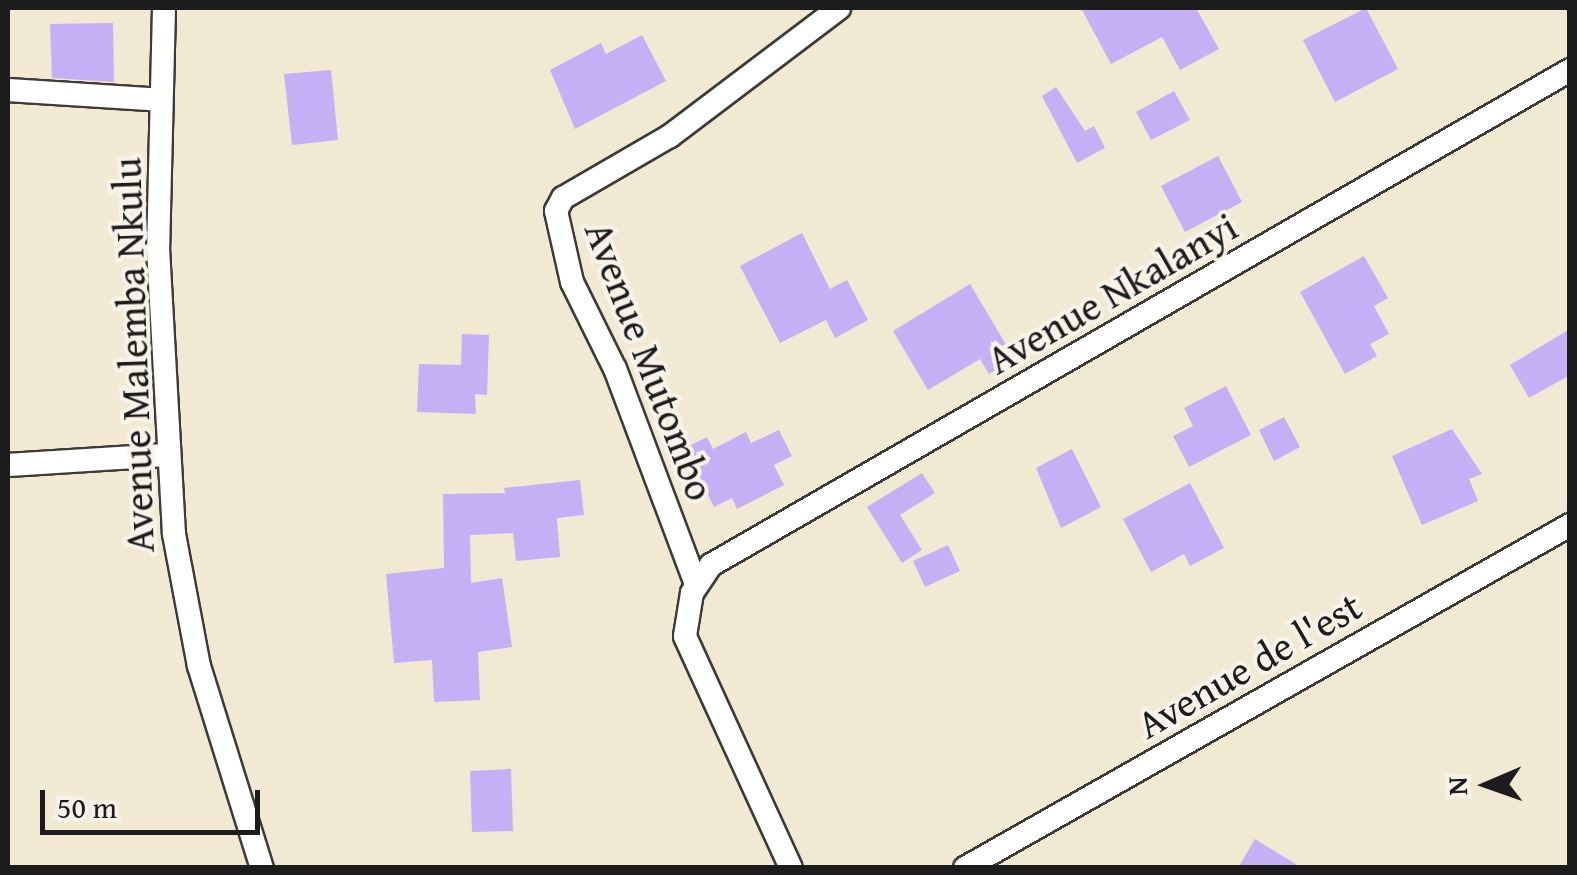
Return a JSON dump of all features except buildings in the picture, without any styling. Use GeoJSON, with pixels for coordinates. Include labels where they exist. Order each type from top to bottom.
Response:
{"type":"FeatureCollection","features":[{"type":"Feature","properties":{"kind":"street","name":"Avenue Malemba Nkulu"},"geometry":{"type":"LineString","coordinates":[[164,8],[158,237],[167,455],[192,637],[262,868]]}},
{"type":"Feature","properties":{"kind":"street","name":"Avenue Mutombo"},"geometry":{"type":"LineString","coordinates":[[696,584],[614,368],[572,282],[556,212],[563,198],[696,118],[828,11]]}},
{"type":"Feature","properties":{"kind":"street","name":"Avenue Nkalanyi"},"geometry":{"type":"LineString","coordinates":[[696,584],[718,560],[1570,70]]}},
{"type":"Feature","properties":{"kind":"street"},"geometry":{"type":"LineString","coordinates":[[8,90],[160,100]]}},
{"type":"Feature","properties":{"kind":"street"},"geometry":{"type":"LineString","coordinates":[[8,464],[167,455]]}},
{"type":"Feature","properties":{"kind":"street","name":"Avenue de l'est"},"geometry":{"type":"LineString","coordinates":[[965,868],[1570,525]]}},
{"type":"Feature","properties":{"kind":"street"},"geometry":{"type":"LineString","coordinates":[[696,584],[685,636],[790,868]]}}]}
